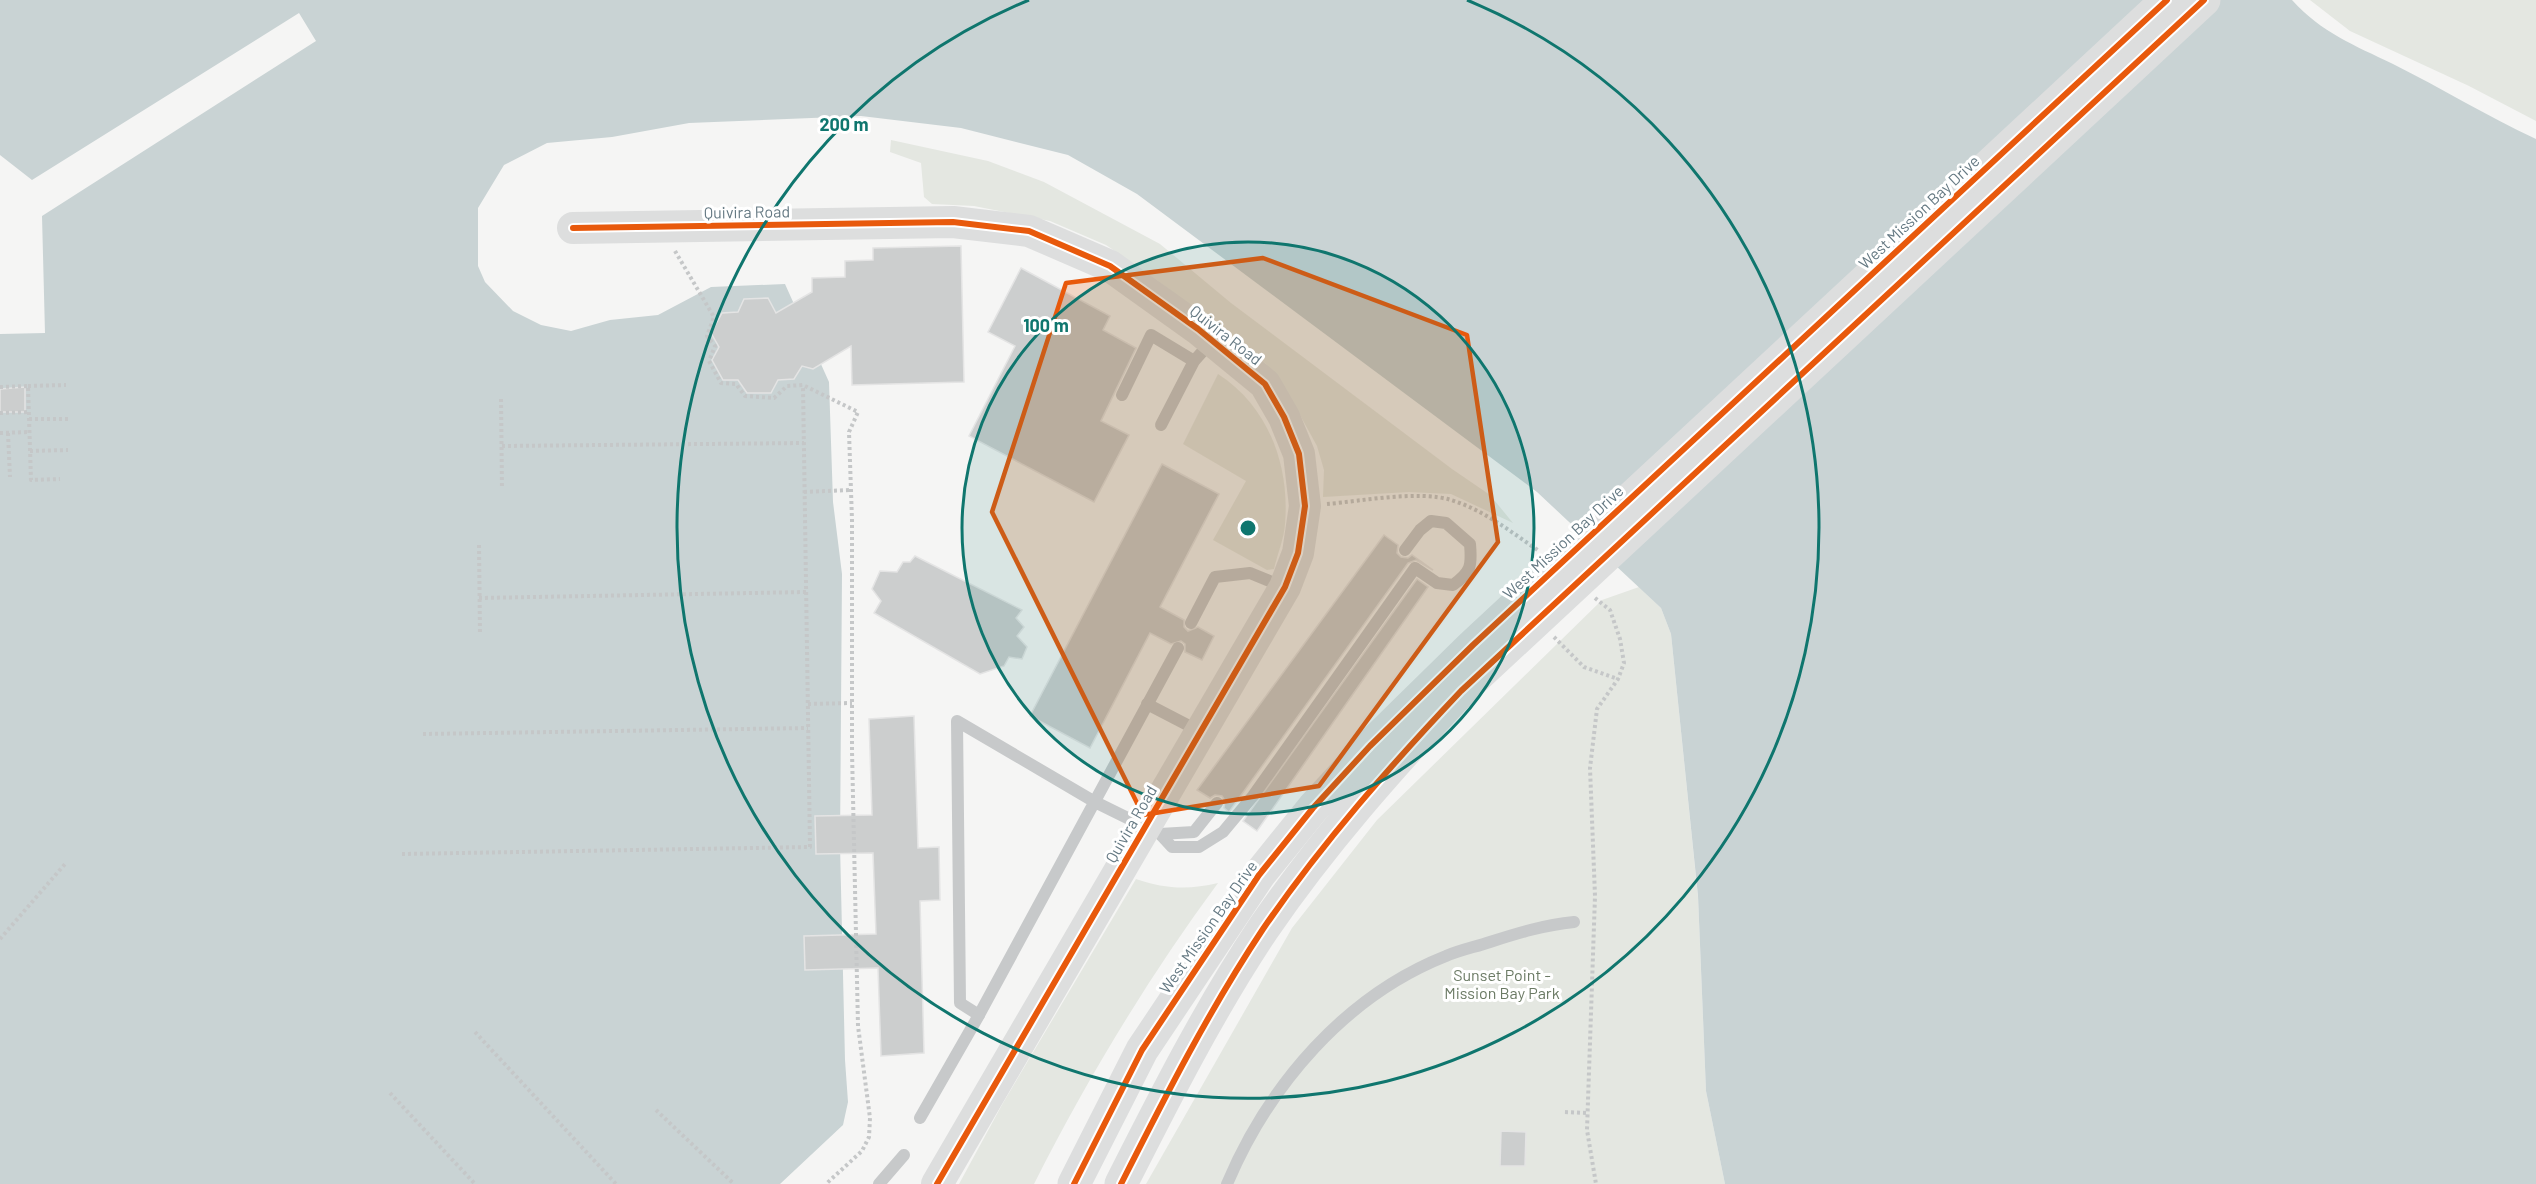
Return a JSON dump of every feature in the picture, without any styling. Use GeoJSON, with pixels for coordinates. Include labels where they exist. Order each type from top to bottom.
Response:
{"type":"FeatureCollection","features":[{"type":"Feature","properties":{"kind":"main road","name":"West Mission Bay Drive"},"geometry":{"type":"LineString","coordinates":[[1121,1184],[1208,1018],[1263,929],[1356,806],[1461,691],[2167,0]]}},
{"type":"Feature","properties":{"kind":"main road","name":"West Mission Bay Drive"},"geometry":{"type":"LineString","coordinates":[[1074,1184],[1142,1050],[1259,875],[1370,746],[1536,617],[2204,0]]}},
{"type":"Feature","properties":{"kind":"street","name":"Quivira Road"},"geometry":{"type":"LineString","coordinates":[[573,228],[953,222],[1029,231],[1110,266],[1203,351],[1265,384],[1284,417],[1299,454],[1305,506],[1298,554],[1285,587],[1201,732],[1152,831],[937,1184]]}},
{"type":"Feature","properties":{"kind":"lane"},"geometry":{"type":"LineString","coordinates":[[1122,395],[1150,334],[1203,351],[1161,425]]}},
{"type":"Feature","properties":{"kind":"lane"},"geometry":{"type":"LineString","coordinates":[[979,1015],[960,1004],[957,721],[1095,802],[1152,831],[1172,847],[1199,847],[1223,832],[1253,796],[1415,568],[1437,583],[1453,585],[1466,575],[1472,562],[1470,544],[1446,524],[1431,521],[1420,530],[1405,550]]}},
{"type":"Feature","properties":{"kind":"lane"},"geometry":{"type":"LineString","coordinates":[[1191,623],[1215,577],[1250,573],[1285,587]]}},
{"type":"Feature","properties":{"kind":"lane"},"geometry":{"type":"LineString","coordinates":[[920,1118],[979,1015],[1178,648]]}},
{"type":"Feature","properties":{"kind":"lane"},"geometry":{"type":"LineString","coordinates":[[1147,704],[1201,732]]}},
{"type":"Feature","properties":{"kind":"lane"},"geometry":{"type":"LineString","coordinates":[[1152,831],[1194,832],[1217,803]]}},
{"type":"Feature","properties":{"kind":"lane"},"geometry":{"type":"LineString","coordinates":[[1227,1184],[1238,1159],[1279,1090],[1324,1035],[1385,987],[1445,956],[1546,925],[1574,922]]}},
{"type":"Feature","properties":{"kind":"lane"},"geometry":{"type":"LineString","coordinates":[[879,1184],[904,1155]]}},
{"type":"Feature","properties":{"kind":"path"},"geometry":{"type":"LineString","coordinates":[[674,226],[675,250],[714,317],[707,336],[715,345],[709,361],[721,383],[736,384],[745,396],[774,398],[788,386],[803,385],[858,412],[849,432],[852,703],[858,1026],[870,1118],[869,1137],[862,1151],[826,1184]]}},
{"type":"Feature","properties":{"kind":"path"},"geometry":{"type":"LineString","coordinates":[[0,387],[66,385]]}},
{"type":"Feature","properties":{"kind":"path"},"geometry":{"type":"LineString","coordinates":[[402,854],[810,847],[803,385]]}},
{"type":"Feature","properties":{"kind":"path"},"geometry":{"type":"LineString","coordinates":[[28,386],[31,480],[60,479]]}},
{"type":"Feature","properties":{"kind":"path"},"geometry":{"type":"LineString","coordinates":[[501,399],[502,489]]}},
{"type":"Feature","properties":{"kind":"path"},"geometry":{"type":"LineString","coordinates":[[0,413],[29,412]]}},
{"type":"Feature","properties":{"kind":"path"},"geometry":{"type":"LineString","coordinates":[[29,419],[68,419]]}},
{"type":"Feature","properties":{"kind":"path"},"geometry":{"type":"LineString","coordinates":[[0,433],[30,432]]}},
{"type":"Feature","properties":{"kind":"path"},"geometry":{"type":"LineString","coordinates":[[8,433],[10,477]]}},
{"type":"Feature","properties":{"kind":"path"},"geometry":{"type":"LineString","coordinates":[[502,446],[804,444]]}},
{"type":"Feature","properties":{"kind":"path"},"geometry":{"type":"LineString","coordinates":[[30,451],[68,450]]}},
{"type":"Feature","properties":{"kind":"path"},"geometry":{"type":"LineString","coordinates":[[804,492],[851,490]]}},
{"type":"Feature","properties":{"kind":"path"},"geometry":{"type":"LineString","coordinates":[[1305,506],[1419,497],[1450,499],[1486,515],[1548,558]]}},
{"type":"Feature","properties":{"kind":"path"},"geometry":{"type":"LineString","coordinates":[[479,545],[480,633]]}},
{"type":"Feature","properties":{"kind":"path"},"geometry":{"type":"LineString","coordinates":[[479,598],[806,592]]}},
{"type":"Feature","properties":{"kind":"path"},"geometry":{"type":"LineString","coordinates":[[1592,596],[1610,610],[1620,639],[1624,663],[1618,679],[1597,709],[1590,768],[1595,896],[1587,1130],[1596,1184]]}},
{"type":"Feature","properties":{"kind":"path"},"geometry":{"type":"LineString","coordinates":[[1536,617],[1584,667],[1618,679]]}},
{"type":"Feature","properties":{"kind":"path"},"geometry":{"type":"LineString","coordinates":[[808,704],[852,703]]}},
{"type":"Feature","properties":{"kind":"path"},"geometry":{"type":"LineString","coordinates":[[423,734],[808,728]]}},
{"type":"Feature","properties":{"kind":"path"},"geometry":{"type":"LineString","coordinates":[[0,939],[65,864]]}},
{"type":"Feature","properties":{"kind":"path"},"geometry":{"type":"LineString","coordinates":[[475,1032],[616,1184]]}},
{"type":"Feature","properties":{"kind":"path"},"geometry":{"type":"LineString","coordinates":[[390,1093],[475,1184]]}},
{"type":"Feature","properties":{"kind":"path"},"geometry":{"type":"LineString","coordinates":[[656,1110],[734,1184]]}},
{"type":"Feature","properties":{"kind":"path"},"geometry":{"type":"LineString","coordinates":[[1565,1112],[1588,1113]]}},
{"type":"Feature","properties":{"kind":"highlighted area"},"geometry":{"type":"Polygon","coordinates":[[[1263,258],[1467,335],[1498,542],[1319,786],[1143,815],[992,512],[1066,283],[1263,258]]]}},
{"type":"Feature","properties":{"kind":"green space"},"geometry":{"type":"Polygon","coordinates":[[[2310,0],[2536,0],[2536,121],[2469,86],[2350,31],[2310,0]]]}},
{"type":"Feature","properties":{"kind":"green space"},"geometry":{"type":"Polygon","coordinates":[[[891,140],[988,161],[1044,182],[1160,244],[1231,303],[1490,495],[1513,523],[1451,494],[1409,492],[1323,497],[1324,470],[1317,446],[1294,404],[1266,364],[1157,280],[1106,245],[1050,221],[974,206],[932,204],[924,197],[921,163],[890,152],[891,140]]]}},
{"type":"Feature","properties":{"kind":"green space"},"geometry":{"type":"Polygon","coordinates":[[[1218,374],[1250,403],[1272,439],[1279,459],[1284,480],[1285,524],[1274,569],[1267,570],[1213,540],[1246,481],[1183,444],[1218,374]]]}},
{"type":"Feature","properties":{"kind":"green space","name":"Sunset Point - Mission Bay Park"},"geometry":{"type":"Polygon","coordinates":[[[1639,587],[1661,608],[1671,634],[1698,897],[1706,1091],[1725,1184],[1146,1184],[1292,928],[1377,820],[1602,600],[1639,587]]]}},
{"type":"Feature","properties":{"kind":"green space"},"geometry":{"type":"Polygon","coordinates":[[[1136,879],[1157,885],[1177,887],[1197,887],[1218,883],[1143,992],[1075,1106],[1034,1184],[959,1184],[1003,1103],[1136,879]]]}},
{"type":"Feature","properties":{"kind":"shaded area"},"geometry":{"type":"Polygon","coordinates":[[[0,0],[2292,0],[2315,21],[2339,37],[2536,139],[2536,1184],[1725,1184],[1706,1091],[1698,896],[1671,634],[1661,608],[1537,492],[1137,194],[1068,155],[961,128],[861,116],[689,123],[612,137],[547,143],[504,165],[478,208],[478,266],[485,282],[513,311],[541,325],[571,331],[610,320],[658,315],[711,287],[785,284],[829,382],[833,502],[842,574],[840,845],[848,1102],[843,1125],[780,1184],[0,1184],[0,334],[45,333],[42,216],[316,41],[299,13],[32,180],[0,155],[0,0]]]}},
{"type":"Feature","properties":{"kind":"building"},"geometry":{"type":"Polygon","coordinates":[[[961,246],[964,382],[852,385],[851,346],[813,369],[802,366],[794,379],[778,380],[771,393],[747,393],[738,380],[723,380],[712,360],[719,347],[711,333],[722,313],[738,312],[744,299],[768,298],[776,313],[812,292],[812,278],[845,277],[845,261],[873,260],[873,248],[961,246]]]}},
{"type":"Feature","properties":{"kind":"building"},"geometry":{"type":"Polygon","coordinates":[[[1021,268],[1110,316],[1103,330],[1136,348],[1101,421],[1129,435],[1094,502],[969,436],[1015,346],[988,332],[1021,268]]]}},
{"type":"Feature","properties":{"kind":"building"},"geometry":{"type":"Polygon","coordinates":[[[25,387],[25,412],[0,412],[0,389],[25,387]]]}},
{"type":"Feature","properties":{"kind":"building"},"geometry":{"type":"Polygon","coordinates":[[[1162,464],[1219,494],[1160,607],[1184,620],[1184,627],[1188,631],[1198,627],[1214,636],[1202,660],[1185,652],[1185,644],[1181,641],[1171,644],[1150,633],[1090,748],[1030,716],[1162,464]]]}},
{"type":"Feature","properties":{"kind":"building"},"geometry":{"type":"Polygon","coordinates":[[[1384,535],[1398,545],[1397,553],[1401,557],[1408,558],[1412,555],[1433,570],[1416,560],[1408,563],[1229,812],[1224,808],[1225,801],[1222,796],[1215,795],[1210,798],[1197,790],[1384,535]]]}},
{"type":"Feature","properties":{"kind":"building"},"geometry":{"type":"Polygon","coordinates":[[[915,556],[1022,610],[1016,618],[1024,627],[1017,636],[1027,647],[1022,659],[1009,657],[1004,666],[980,674],[874,613],[881,601],[872,589],[880,571],[897,572],[903,562],[910,562],[915,556]]]}},
{"type":"Feature","properties":{"kind":"building"},"geometry":{"type":"Polygon","coordinates":[[[1417,579],[1428,587],[1257,831],[1243,821],[1417,579]]]}},
{"type":"Feature","properties":{"kind":"building"},"geometry":{"type":"Polygon","coordinates":[[[914,716],[918,848],[939,847],[940,900],[920,901],[924,1053],[881,1056],[878,968],[805,970],[804,936],[876,934],[873,853],[816,854],[815,816],[872,815],[869,719],[914,716]]]}},
{"type":"Feature","properties":{"kind":"building"},"geometry":{"type":"Polygon","coordinates":[[[1501,1131],[1526,1132],[1525,1166],[1500,1166],[1501,1131]]]}},
{"type":"Feature","properties":{"kind":"cycle path"},"geometry":{"type":"LineString","coordinates":[[1074,1184],[1142,1050],[1259,875],[1313,808],[1370,746],[1473,645],[2167,0]]}},
{"type":"Feature","properties":{"kind":"cycle path"},"geometry":{"type":"LineString","coordinates":[[1121,1184],[1206,1022],[1263,929],[1333,836],[1408,748],[1461,691],[2204,0]]}},
{"type":"Feature","properties":{"kind":"cycle path"},"geometry":{"type":"LineString","coordinates":[[573,228],[953,222],[1029,231],[1110,266],[1198,329],[1265,384],[1284,417],[1299,454],[1305,506],[1298,553],[1285,587],[937,1184]]}}]}
